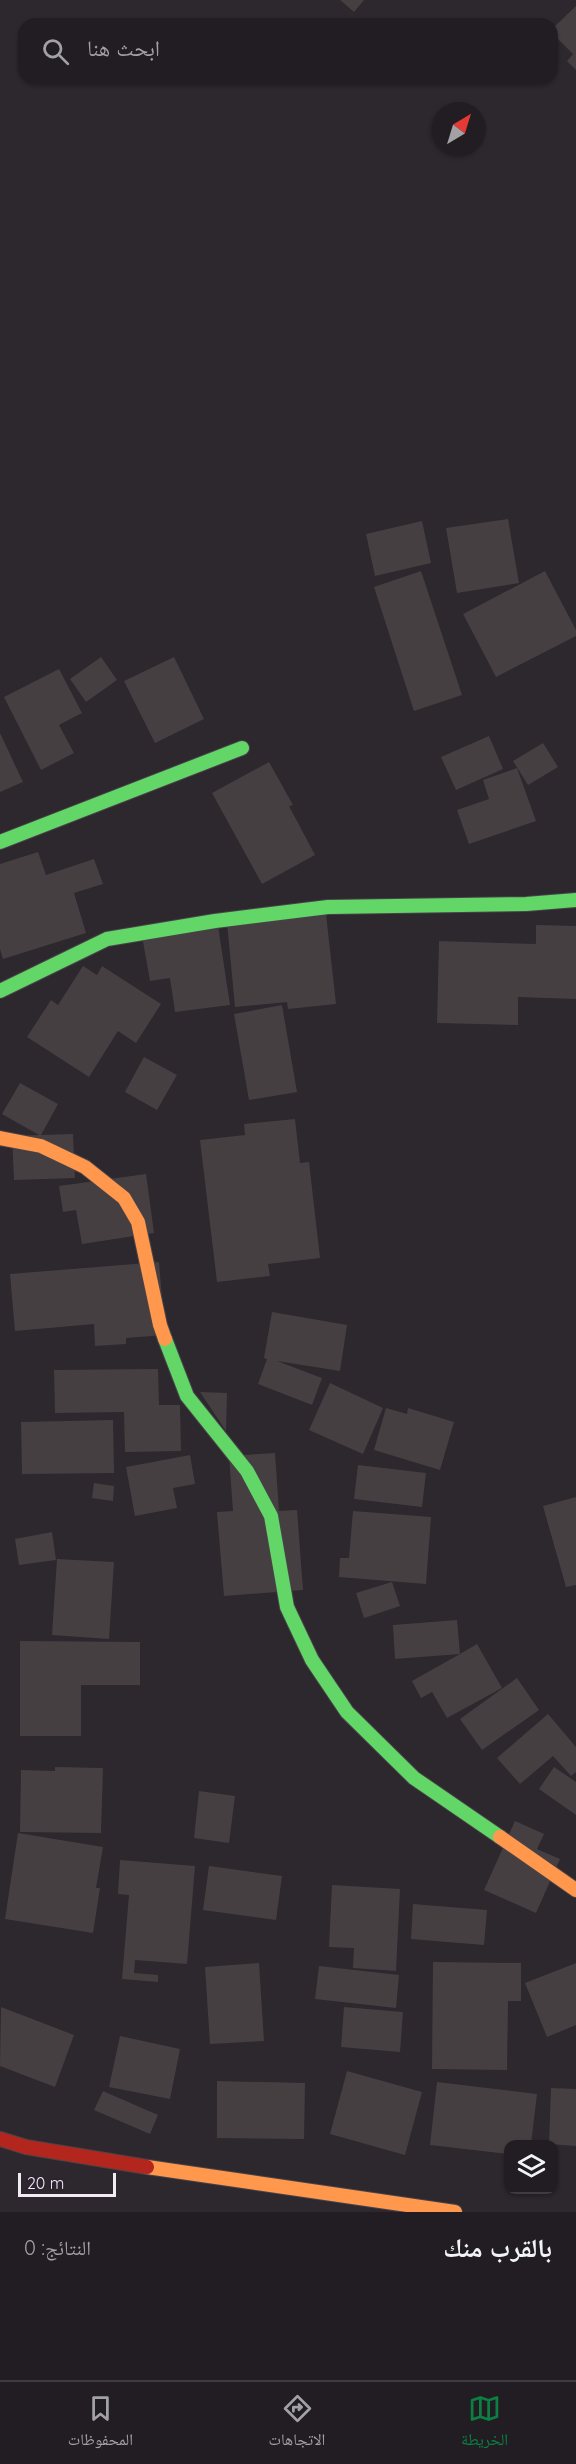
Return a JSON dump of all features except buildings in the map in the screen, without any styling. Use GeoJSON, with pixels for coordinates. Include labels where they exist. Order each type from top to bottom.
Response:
{"type":"FeatureCollection","features":[{"type":"Feature","properties":{"kind":"street"},"geometry":{"type":"LineString","coordinates":[[0,842],[242,748]]}},
{"type":"Feature","properties":{"kind":"street"},"geometry":{"type":"LineString","coordinates":[[0,991],[107,939],[215,921],[328,907],[526,904],[576,900]]}},
{"type":"Feature","properties":{"kind":"street"},"geometry":{"type":"LineString","coordinates":[[0,1138],[41,1146],[85,1167],[124,1198],[138,1222],[160,1325],[187,1396],[247,1470],[271,1516],[287,1607],[312,1660],[348,1712],[414,1778],[576,1890]]}},
{"type":"Feature","properties":{"kind":"street"},"geometry":{"type":"LineString","coordinates":[[0,2139],[26,2147],[89,2158],[447,2212]]}},
{"type":"Feature","properties":{"kind":"traffic: fast"},"geometry":{"type":"LineString","coordinates":[[0,842],[242,748]]}},
{"type":"Feature","properties":{"kind":"traffic: fast"},"geometry":{"type":"LineString","coordinates":[[0,991],[107,939],[215,921],[328,907],[526,904],[576,900]]}},
{"type":"Feature","properties":{"kind":"traffic: fast"},"geometry":{"type":"LineString","coordinates":[[165,1339],[187,1396],[247,1471],[271,1516],[287,1607],[312,1660],[347,1712],[414,1778],[500,1837]]}},
{"type":"Feature","properties":{"kind":"traffic: slow"},"geometry":{"type":"LineString","coordinates":[[0,1138],[41,1146],[85,1167],[124,1198],[138,1222],[165,1339]]}},
{"type":"Feature","properties":{"kind":"traffic: slow"},"geometry":{"type":"LineString","coordinates":[[500,1837],[576,1890]]}},
{"type":"Feature","properties":{"kind":"traffic: slow"},"geometry":{"type":"LineString","coordinates":[[147,2167],[455,2212]]}},
{"type":"Feature","properties":{"kind":"traffic: jam"},"geometry":{"type":"LineString","coordinates":[[0,2139],[26,2147],[147,2167]]}}]}
